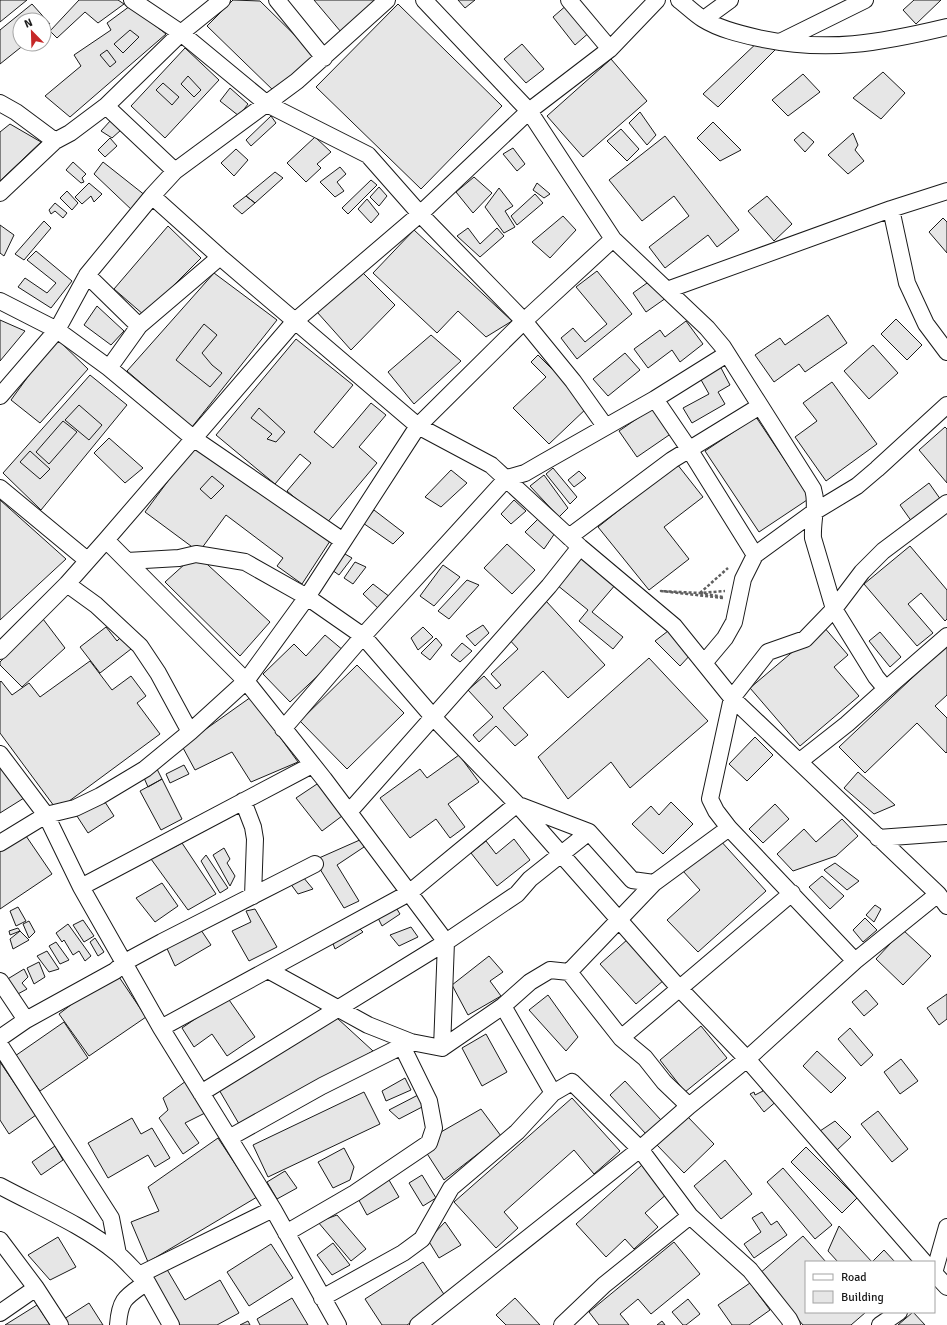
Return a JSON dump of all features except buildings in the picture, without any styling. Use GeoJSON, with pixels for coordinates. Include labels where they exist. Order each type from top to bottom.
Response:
{"type":"FeatureCollection","features":[{"type":"Feature","properties":{"kind":"street"},"geometry":{"type":"LineString","coordinates":[[132,0],[181,34],[267,104],[368,155],[409,199],[420,214],[524,321],[573,381],[605,426]]}},
{"type":"Feature","properties":{"kind":"street"},"geometry":{"type":"LineString","coordinates":[[0,193],[55,141],[70,133],[106,106],[181,34],[222,0]]}},
{"type":"Feature","properties":{"kind":"street"},"geometry":{"type":"LineString","coordinates":[[277,0],[324,58]]}},
{"type":"Feature","properties":{"kind":"street"},"geometry":{"type":"LineString","coordinates":[[0,396],[57,330],[87,275],[152,196],[175,172],[267,104],[324,58],[387,0]]}},
{"type":"Feature","properties":{"kind":"street"},"geometry":{"type":"LineString","coordinates":[[424,0],[529,111],[613,239],[707,328],[727,354],[813,489],[816,498],[813,538],[834,609],[876,677],[886,689]]}},
{"type":"Feature","properties":{"kind":"street"},"geometry":{"type":"LineString","coordinates":[[569,0],[610,49]]}},
{"type":"Feature","properties":{"kind":"street"},"geometry":{"type":"LineString","coordinates":[[0,651],[66,584],[106,540],[295,321],[420,214],[529,111],[610,49],[657,0]]}},
{"type":"Feature","properties":{"kind":"street"},"geometry":{"type":"LineString","coordinates":[[680,0],[704,19],[725,29],[780,42],[810,46],[850,46],[897,39],[947,27]]}},
{"type":"Feature","properties":{"kind":"street"},"geometry":{"type":"LineString","coordinates":[[704,19],[730,0]]}},
{"type":"Feature","properties":{"kind":"street"},"geometry":{"type":"LineString","coordinates":[[780,42],[865,0]]}},
{"type":"Feature","properties":{"kind":"street"},"geometry":{"type":"LineString","coordinates":[[0,103],[16,112],[55,141]]}},
{"type":"Feature","properties":{"kind":"street"},"geometry":{"type":"LineString","coordinates":[[106,106],[175,172]]}},
{"type":"Feature","properties":{"kind":"street"},"geometry":{"type":"LineString","coordinates":[[667,290],[891,209],[947,191]]}},
{"type":"Feature","properties":{"kind":"street"},"geometry":{"type":"LineString","coordinates":[[152,196],[220,257],[418,426],[491,465],[574,542],[674,626],[732,698],[800,761],[942,900],[855,961],[747,1059],[689,1106],[640,1149],[418,1325]]}},
{"type":"Feature","properties":{"kind":"street"},"geometry":{"type":"LineString","coordinates":[[891,209],[907,283],[926,324],[947,352]]}},
{"type":"Feature","properties":{"kind":"street"},"geometry":{"type":"LineString","coordinates":[[0,843],[46,815],[75,808],[100,796],[145,769],[190,732],[246,681],[307,597],[418,426],[524,321],[613,239]]}},
{"type":"Feature","properties":{"kind":"street"},"geometry":{"type":"LineString","coordinates":[[109,368],[139,326],[220,257]]}},
{"type":"Feature","properties":{"kind":"street"},"geometry":{"type":"LineString","coordinates":[[87,275],[139,326]]}},
{"type":"Feature","properties":{"kind":"street"},"geometry":{"type":"LineString","coordinates":[[0,301],[57,330],[109,368],[193,438],[343,541]]}},
{"type":"Feature","properties":{"kind":"street"},"geometry":{"type":"LineString","coordinates":[[283,729],[363,636],[506,478],[525,473],[605,426],[655,399],[727,354]]}},
{"type":"Feature","properties":{"kind":"street"},"geometry":{"type":"LineString","coordinates":[[655,399],[689,449],[755,555]]}},
{"type":"Feature","properties":{"kind":"street"},"geometry":{"type":"LineString","coordinates":[[704,663],[725,638],[734,622],[743,579],[755,555],[814,512],[857,486],[947,405]]}},
{"type":"Feature","properties":{"kind":"street"},"geometry":{"type":"LineString","coordinates":[[348,812],[549,586],[574,542],[646,478],[689,449],[760,406]]}},
{"type":"Feature","properties":{"kind":"street"},"geometry":{"type":"LineString","coordinates":[[0,488],[87,560]]}},
{"type":"Feature","properties":{"kind":"street"},"geometry":{"type":"LineString","coordinates":[[855,961],[729,828],[716,811],[710,799],[732,698],[768,652],[805,639],[834,609],[862,572],[883,551],[947,503]]}},
{"type":"Feature","properties":{"kind":"street"},"geometry":{"type":"LineString","coordinates":[[106,540],[246,681],[312,765],[446,942],[442,1048]]}},
{"type":"Feature","properties":{"kind":"street"},"geometry":{"type":"LineString","coordinates":[[127,561],[179,558],[196,554],[246,562],[307,597],[363,636],[433,717],[517,804],[680,988],[747,1059],[923,1261]]}},
{"type":"Feature","properties":{"kind":"street"},"geometry":{"type":"LineString","coordinates":[[66,584],[96,605],[140,646],[158,673],[190,732]]}},
{"type":"Feature","properties":{"kind":"street"},"geometry":{"type":"LineString","coordinates":[[800,761],[847,724],[947,636]]}},
{"type":"Feature","properties":{"kind":"street"},"geometry":{"type":"LineString","coordinates":[[0,754],[46,815],[81,887],[125,962],[161,1028],[273,1209],[338,1325]]}},
{"type":"Feature","properties":{"kind":"street"},"geometry":{"type":"LineString","coordinates":[[81,887],[312,765]]}},
{"type":"Feature","properties":{"kind":"street"},"geometry":{"type":"LineString","coordinates":[[243,802],[253,827],[255,839],[253,896]]}},
{"type":"Feature","properties":{"kind":"street"},"geometry":{"type":"LineString","coordinates":[[517,804],[589,832],[632,880],[654,883]]}},
{"type":"Feature","properties":{"kind":"street"},"geometry":{"type":"LineString","coordinates":[[161,1028],[409,893],[517,804]]}},
{"type":"Feature","properties":{"kind":"street"},"geometry":{"type":"LineString","coordinates":[[569,972],[654,883],[729,828]]}},
{"type":"Feature","properties":{"kind":"street"},"geometry":{"type":"LineString","coordinates":[[201,1093],[446,942],[517,894],[530,879],[589,832]]}},
{"type":"Feature","properties":{"kind":"street"},"geometry":{"type":"LineString","coordinates":[[878,838],[947,833]]}},
{"type":"Feature","properties":{"kind":"street"},"geometry":{"type":"LineString","coordinates":[[0,1038],[26,1020],[115,971],[125,962],[315,864]]}},
{"type":"Feature","properties":{"kind":"street"},"geometry":{"type":"LineString","coordinates":[[621,1038],[792,893]]}},
{"type":"Feature","properties":{"kind":"street"},"geometry":{"type":"LineString","coordinates":[[268,970],[337,1010],[407,1044],[442,1048],[503,1006],[530,982],[550,970],[569,972],[621,1038],[644,1058],[664,1082],[689,1106]]}},
{"type":"Feature","properties":{"kind":"street"},"geometry":{"type":"LineString","coordinates":[[0,981],[26,1020]]}},
{"type":"Feature","properties":{"kind":"street"},"geometry":{"type":"LineString","coordinates":[[503,1006],[553,1093]]}},
{"type":"Feature","properties":{"kind":"street"},"geometry":{"type":"LineString","coordinates":[[229,1138],[322,1086],[407,1044]]}},
{"type":"Feature","properties":{"kind":"street"},"geometry":{"type":"LineString","coordinates":[[286,1233],[355,1193],[429,1143],[434,1128],[429,1101],[407,1044]]}},
{"type":"Feature","properties":{"kind":"street"},"geometry":{"type":"LineString","coordinates":[[0,1045],[111,1218],[118,1254]]}},
{"type":"Feature","properties":{"kind":"street"},"geometry":{"type":"LineString","coordinates":[[322,1298],[403,1253],[422,1239],[451,1188],[508,1140],[553,1093],[572,1082],[640,1149],[690,1216],[750,1270],[789,1319],[792,1325]]}},
{"type":"Feature","properties":{"kind":"street"},"geometry":{"type":"LineString","coordinates":[[0,1186],[79,1228],[118,1254],[143,1278],[171,1325]]}},
{"type":"Feature","properties":{"kind":"street"},"geometry":{"type":"LineString","coordinates":[[118,1325],[119,1313],[124,1298],[143,1278],[273,1209]]}},
{"type":"Feature","properties":{"kind":"street"},"geometry":{"type":"LineString","coordinates":[[562,1325],[604,1285],[690,1216]]}},
{"type":"Feature","properties":{"kind":"street"},"geometry":{"type":"LineString","coordinates":[[935,1269],[947,1226]]}},
{"type":"Feature","properties":{"kind":"street"},"geometry":{"type":"LineString","coordinates":[[0,1240],[36,1288],[60,1325]]}},
{"type":"Feature","properties":{"kind":"street"},"geometry":{"type":"LineString","coordinates":[[935,1274],[947,1287]]}},
{"type":"Feature","properties":{"kind":"street"},"geometry":{"type":"LineString","coordinates":[[0,1312],[36,1288]]}},
{"type":"Feature","properties":{"kind":"street"},"geometry":{"type":"LineString","coordinates":[[880,1325],[898,1313]]}},
{"type":"Feature","properties":{"kind":"path"},"geometry":{"type":"LineString","coordinates":[[661,591],[700,593],[738,600],[707,596],[661,591]]}}]}
